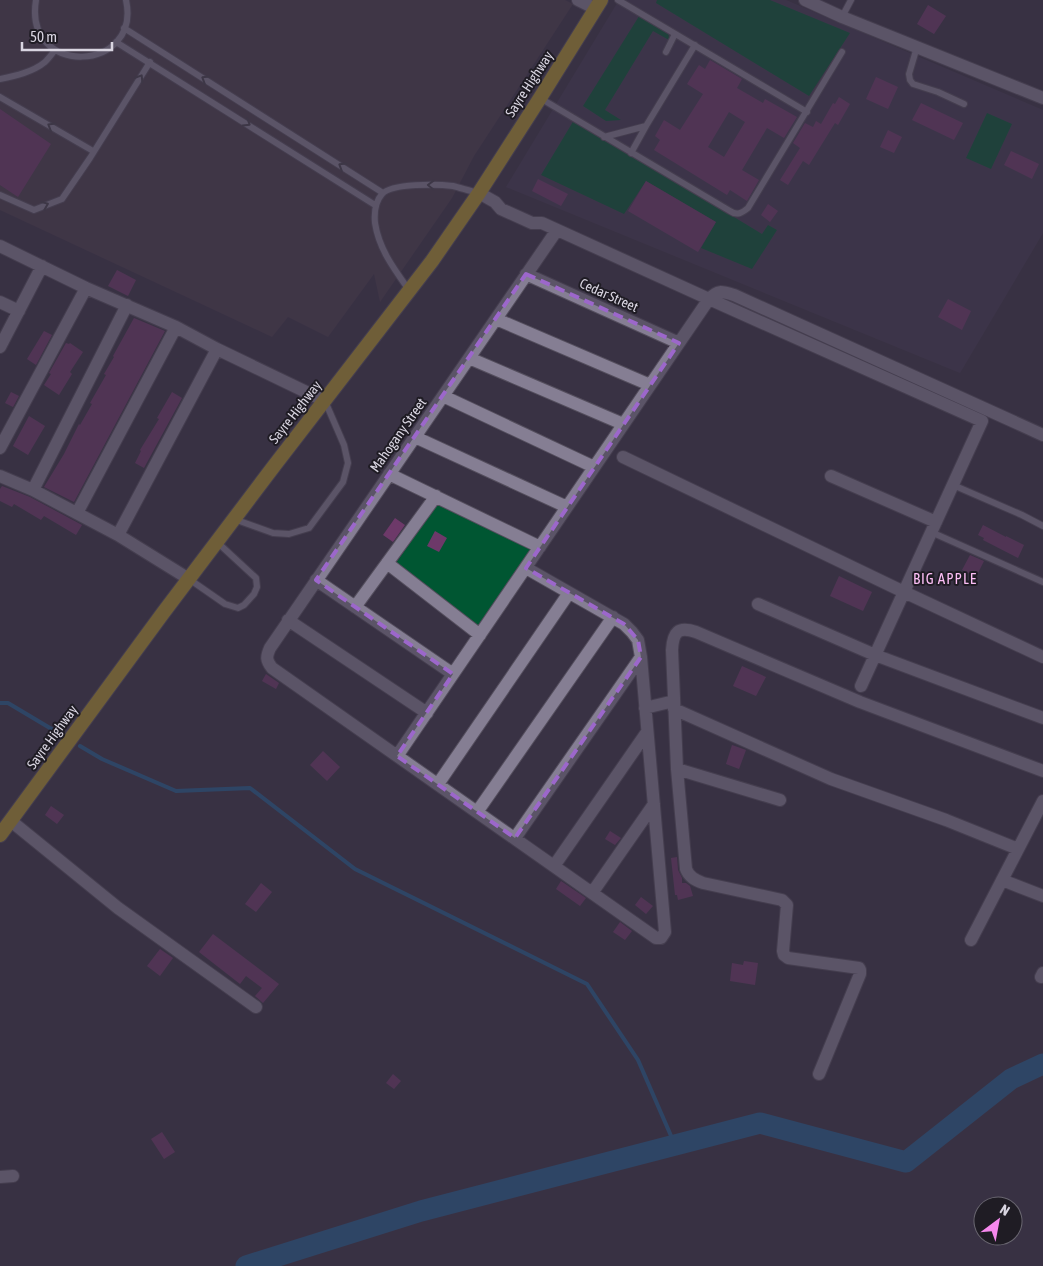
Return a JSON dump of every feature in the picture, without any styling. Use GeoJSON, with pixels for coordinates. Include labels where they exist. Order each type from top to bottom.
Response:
{"type":"FeatureCollection","features":[{"type":"Feature","properties":{"kind":"highway","name":"Sayre Highway"},"geometry":{"type":"LineString","coordinates":[[0,835],[234,519],[432,261],[479,193],[598,4]]}},
{"type":"Feature","properties":{"kind":"street"},"geometry":{"type":"LineString","coordinates":[[578,0],[598,4]]}},
{"type":"Feature","properties":{"kind":"street"},"geometry":{"type":"LineString","coordinates":[[805,0],[842,17],[1043,98]]}},
{"type":"Feature","properties":{"kind":"street"},"geometry":{"type":"LineString","coordinates":[[479,193],[495,202],[505,201],[536,215],[542,223],[557,230],[982,421],[861,686]]}},
{"type":"Feature","properties":{"kind":"street","name":"Mahogany Street"},"geometry":{"type":"LineString","coordinates":[[397,756],[272,668],[266,658],[270,648],[288,620],[557,230]]}},
{"type":"Feature","properties":{"kind":"street"},"geometry":{"type":"LineString","coordinates":[[0,246],[86,288],[176,327],[325,401]]}},
{"type":"Feature","properties":{"kind":"street"},"geometry":{"type":"LineString","coordinates":[[0,347],[42,266]]}},
{"type":"Feature","properties":{"kind":"street","name":"Cedar Street"},"geometry":{"type":"LineString","coordinates":[[526,274],[679,343]]}},
{"type":"Feature","properties":{"kind":"street"},"geometry":{"type":"LineString","coordinates":[[0,448],[86,288]]}},
{"type":"Feature","properties":{"kind":"street"},"geometry":{"type":"LineString","coordinates":[[526,568],[613,617],[632,632],[638,640],[665,932],[660,938],[656,938],[397,756],[709,299],[718,292],[734,295],[1043,436]]}},
{"type":"Feature","properties":{"kind":"street"},"geometry":{"type":"LineString","coordinates":[[0,302],[19,310]]}},
{"type":"Feature","properties":{"kind":"street"},"geometry":{"type":"LineString","coordinates":[[33,490],[127,305]]}},
{"type":"Feature","properties":{"kind":"street"},"geometry":{"type":"LineString","coordinates":[[496,319],[650,385]]}},
{"type":"Feature","properties":{"kind":"street"},"geometry":{"type":"LineString","coordinates":[[76,513],[176,327]]}},
{"type":"Feature","properties":{"kind":"street"},"geometry":{"type":"LineString","coordinates":[[118,535],[217,349]]}},
{"type":"Feature","properties":{"kind":"street"},"geometry":{"type":"LineString","coordinates":[[469,358],[624,424]]}},
{"type":"Feature","properties":{"kind":"street"},"geometry":{"type":"LineString","coordinates":[[443,396],[594,467]]}},
{"type":"Feature","properties":{"kind":"street"},"geometry":{"type":"LineString","coordinates":[[415,437],[567,507]]}},
{"type":"Feature","properties":{"kind":"street"},"geometry":{"type":"LineString","coordinates":[[623,457],[1043,657]]}},
{"type":"Feature","properties":{"kind":"street"},"geometry":{"type":"LineString","coordinates":[[389,474],[540,546]]}},
{"type":"Feature","properties":{"kind":"street"},"geometry":{"type":"LineString","coordinates":[[0,476],[33,490],[118,535],[189,579]]}},
{"type":"Feature","properties":{"kind":"street"},"geometry":{"type":"LineString","coordinates":[[831,476],[934,527]]}},
{"type":"Feature","properties":{"kind":"street"},"geometry":{"type":"LineString","coordinates":[[355,607],[436,496]]}},
{"type":"Feature","properties":{"kind":"street"},"geometry":{"type":"LineString","coordinates":[[387,563],[480,635]]}},
{"type":"Feature","properties":{"kind":"street"},"geometry":{"type":"LineString","coordinates":[[316,580],[453,674]]}},
{"type":"Feature","properties":{"kind":"street"},"geometry":{"type":"LineString","coordinates":[[438,784],[570,593]]}},
{"type":"Feature","properties":{"kind":"street"},"geometry":{"type":"LineString","coordinates":[[758,604],[875,655],[1043,718]]}},
{"type":"Feature","properties":{"kind":"street"},"geometry":{"type":"LineString","coordinates":[[477,812],[613,617]]}},
{"type":"Feature","properties":{"kind":"street"},"geometry":{"type":"LineString","coordinates":[[288,620],[427,713]]}},
{"type":"Feature","properties":{"kind":"street"},"geometry":{"type":"LineString","coordinates":[[819,1074],[860,970],[859,968],[788,958],[784,955],[787,905],[784,901],[703,883],[690,877],[686,869],[677,769],[672,650],[672,641],[676,633],[687,629],[696,632],[860,702],[1043,771]]}},
{"type":"Feature","properties":{"kind":"street"},"geometry":{"type":"LineString","coordinates":[[515,838],[641,657]]}},
{"type":"Feature","properties":{"kind":"street"},"geometry":{"type":"LineString","coordinates":[[645,708],[674,705],[831,780],[946,820],[1018,849]]}},
{"type":"Feature","properties":{"kind":"street"},"geometry":{"type":"LineString","coordinates":[[554,866],[647,732]]}},
{"type":"Feature","properties":{"kind":"street"},"geometry":{"type":"LineString","coordinates":[[677,769],[780,800]]}},
{"type":"Feature","properties":{"kind":"street"},"geometry":{"type":"LineString","coordinates":[[972,940],[1043,801]]}},
{"type":"Feature","properties":{"kind":"street"},"geometry":{"type":"LineString","coordinates":[[592,893],[654,804]]}},
{"type":"Feature","properties":{"kind":"street"},"geometry":{"type":"LineString","coordinates":[[11,821],[118,908],[256,1007]]}},
{"type":"Feature","properties":{"kind":"street"},"geometry":{"type":"LineString","coordinates":[[1002,880],[1043,896]]}},
{"type":"Feature","properties":{"kind":"lane"},"geometry":{"type":"LineString","coordinates":[[36,0],[36,24],[43,38],[55,50],[76,57],[91,57],[105,51],[116,42],[127,20],[126,0]]}},
{"type":"Feature","properties":{"kind":"lane"},"geometry":{"type":"LineString","coordinates":[[618,0],[807,112]]}},
{"type":"Feature","properties":{"kind":"lane"},"geometry":{"type":"LineString","coordinates":[[842,17],[851,0]]}},
{"type":"Feature","properties":{"kind":"lane"},"geometry":{"type":"LineString","coordinates":[[124,28],[383,192]]}},
{"type":"Feature","properties":{"kind":"lane"},"geometry":{"type":"LineString","coordinates":[[666,52],[675,34]]}},
{"type":"Feature","properties":{"kind":"lane"},"geometry":{"type":"LineString","coordinates":[[116,42],[376,205]]}},
{"type":"Feature","properties":{"kind":"lane"},"geometry":{"type":"LineString","coordinates":[[631,153],[695,45]]}},
{"type":"Feature","properties":{"kind":"lane"},"geometry":{"type":"LineString","coordinates":[[917,46],[909,74],[913,84],[938,92],[964,104]]}},
{"type":"Feature","properties":{"kind":"lane"},"geometry":{"type":"LineString","coordinates":[[0,79],[16,76],[36,67],[44,62],[55,50]]}},
{"type":"Feature","properties":{"kind":"lane"},"geometry":{"type":"LineString","coordinates":[[540,98],[734,214],[739,214],[748,208],[842,52]]}},
{"type":"Feature","properties":{"kind":"lane"},"geometry":{"type":"LineString","coordinates":[[0,195],[34,210],[62,199],[150,62]]}},
{"type":"Feature","properties":{"kind":"lane"},"geometry":{"type":"LineString","coordinates":[[0,97],[93,151]]}},
{"type":"Feature","properties":{"kind":"lane"},"geometry":{"type":"LineString","coordinates":[[604,137],[646,126]]}},
{"type":"Feature","properties":{"kind":"lane"},"geometry":{"type":"LineString","coordinates":[[410,291],[391,266],[376,231],[376,205],[383,192],[412,185],[421,185],[454,187],[479,193]]}},
{"type":"Feature","properties":{"kind":"lane"},"geometry":{"type":"LineString","coordinates":[[234,519],[273,533],[289,534],[309,528],[343,482],[348,463],[344,444],[325,401]]}},
{"type":"Feature","properties":{"kind":"lane"},"geometry":{"type":"LineString","coordinates":[[953,485],[1043,526]]}},
{"type":"Feature","properties":{"kind":"lane"},"geometry":{"type":"LineString","coordinates":[[934,527],[1043,582]]}},
{"type":"Feature","properties":{"kind":"lane"},"geometry":{"type":"LineString","coordinates":[[189,579],[225,604],[238,608],[244,605],[254,594],[257,587],[256,578],[217,542]]}},
{"type":"Feature","properties":{"kind":"highlighted area"},"geometry":{"type":"Polygon","coordinates":[[[526,274],[679,343],[526,568],[624,624],[638,640],[641,657],[515,838],[397,756],[453,674],[316,580],[526,274]]]}},
{"type":"Feature","properties":{"kind":"shaded area"},"geometry":{"type":"Polygon","coordinates":[[[0,0],[565,0],[573,4],[474,156],[452,198],[380,302],[374,274],[328,337],[288,317],[272,337],[0,210],[0,0]]]}},
{"type":"Feature","properties":{"kind":"shaded area"},"geometry":{"type":"Polygon","coordinates":[[[619,0],[786,0],[1043,110],[1043,233],[960,373],[506,187],[619,0]]]}},
{"type":"Feature","properties":{"kind":"green space"},"geometry":{"type":"Polygon","coordinates":[[[657,0],[770,0],[850,33],[809,96],[656,3],[657,0]]]}},
{"type":"Feature","properties":{"kind":"green space"},"geometry":{"type":"Polygon","coordinates":[[[641,13],[668,27],[669,40],[653,31],[605,110],[621,120],[606,121],[583,106],[641,13]]]}},
{"type":"Feature","properties":{"kind":"green space"},"geometry":{"type":"Polygon","coordinates":[[[987,113],[1012,124],[991,169],[966,158],[987,113]]]}},
{"type":"Feature","properties":{"kind":"green space"},"geometry":{"type":"Polygon","coordinates":[[[574,120],[762,234],[768,225],[777,230],[752,269],[701,248],[716,222],[646,181],[624,214],[541,175],[574,120]]]}},
{"type":"Feature","properties":{"kind":"green space"},"geometry":{"type":"Polygon","coordinates":[[[437,504],[532,548],[478,626],[396,563],[437,504]]]}},
{"type":"Feature","properties":{"kind":"building"},"geometry":{"type":"Polygon","coordinates":[[[928,5],[946,16],[934,34],[917,24],[928,5]]]}},
{"type":"Feature","properties":{"kind":"building"},"geometry":{"type":"Polygon","coordinates":[[[710,60],[742,79],[737,88],[763,103],[765,99],[797,117],[784,138],[767,128],[742,170],[759,180],[747,201],[730,190],[727,195],[654,150],[660,140],[655,136],[664,120],[680,130],[703,94],[687,84],[699,65],[705,69],[710,60]],[[729,112],[708,147],[724,157],[745,122],[729,112]]]}},
{"type":"Feature","properties":{"kind":"building"},"geometry":{"type":"Polygon","coordinates":[[[876,77],[898,87],[888,109],[866,99],[876,77]]]}},
{"type":"Feature","properties":{"kind":"building"},"geometry":{"type":"Polygon","coordinates":[[[839,97],[850,104],[838,125],[835,123],[809,165],[803,161],[788,185],[780,180],[800,148],[793,143],[805,123],[813,127],[816,121],[821,124],[833,103],[835,104],[839,97]]]}},
{"type":"Feature","properties":{"kind":"building"},"geometry":{"type":"Polygon","coordinates":[[[921,103],[963,123],[954,140],[912,120],[921,103]]]}},
{"type":"Feature","properties":{"kind":"building"},"geometry":{"type":"Polygon","coordinates":[[[0,109],[51,144],[18,197],[0,185],[0,109]]]}},
{"type":"Feature","properties":{"kind":"building"},"geometry":{"type":"Polygon","coordinates":[[[888,130],[902,137],[894,153],[880,147],[888,130]]]}},
{"type":"Feature","properties":{"kind":"building"},"geometry":{"type":"Polygon","coordinates":[[[1011,151],[1039,164],[1032,179],[1004,165],[1011,151]]]}},
{"type":"Feature","properties":{"kind":"building"},"geometry":{"type":"Polygon","coordinates":[[[538,179],[568,194],[561,206],[532,191],[538,179]]]}},
{"type":"Feature","properties":{"kind":"building"},"geometry":{"type":"Polygon","coordinates":[[[646,181],[716,222],[698,252],[628,211],[646,181]]]}},
{"type":"Feature","properties":{"kind":"building"},"geometry":{"type":"Polygon","coordinates":[[[768,204],[778,211],[770,222],[761,215],[768,204]]]}},
{"type":"Feature","properties":{"kind":"building"},"geometry":{"type":"Polygon","coordinates":[[[117,270],[136,280],[128,296],[108,286],[117,270]]]}},
{"type":"Feature","properties":{"kind":"building"},"geometry":{"type":"Polygon","coordinates":[[[948,299],[971,311],[962,330],[938,317],[948,299]]]}},
{"type":"Feature","properties":{"kind":"building"},"geometry":{"type":"Polygon","coordinates":[[[134,318],[165,331],[74,502],[44,487],[92,404],[90,403],[106,375],[104,374],[134,318]]]}},
{"type":"Feature","properties":{"kind":"building"},"geometry":{"type":"Polygon","coordinates":[[[44,331],[52,335],[36,365],[27,359],[44,331]]]}},
{"type":"Feature","properties":{"kind":"building"},"geometry":{"type":"Polygon","coordinates":[[[66,343],[70,343],[83,352],[70,372],[72,374],[59,395],[44,385],[66,343]]]}},
{"type":"Feature","properties":{"kind":"building"},"geometry":{"type":"Polygon","coordinates":[[[11,392],[19,396],[13,407],[5,403],[11,392]]]}},
{"type":"Feature","properties":{"kind":"building"},"geometry":{"type":"Polygon","coordinates":[[[172,392],[182,398],[144,468],[135,463],[140,450],[159,419],[157,418],[172,392]]]}},
{"type":"Feature","properties":{"kind":"building"},"geometry":{"type":"Polygon","coordinates":[[[29,416],[45,426],[28,455],[13,446],[29,416]]]}},
{"type":"Feature","properties":{"kind":"building"},"geometry":{"type":"Polygon","coordinates":[[[2,486],[30,497],[82,525],[76,535],[44,516],[41,520],[14,504],[12,507],[0,501],[0,489],[2,486]]]}},
{"type":"Feature","properties":{"kind":"building"},"geometry":{"type":"Polygon","coordinates":[[[395,518],[405,525],[393,542],[383,535],[395,518]]]}},
{"type":"Feature","properties":{"kind":"building"},"geometry":{"type":"Polygon","coordinates":[[[983,525],[1024,545],[1018,558],[983,540],[984,538],[978,535],[983,525]]]}},
{"type":"Feature","properties":{"kind":"building"},"geometry":{"type":"Polygon","coordinates":[[[435,531],[447,538],[439,552],[427,546],[435,531]]]}},
{"type":"Feature","properties":{"kind":"building"},"geometry":{"type":"Polygon","coordinates":[[[970,555],[984,561],[976,577],[962,570],[970,555]]]}},
{"type":"Feature","properties":{"kind":"building"},"geometry":{"type":"Polygon","coordinates":[[[839,576],[872,592],[863,611],[830,596],[839,576]]]}},
{"type":"Feature","properties":{"kind":"building"},"geometry":{"type":"Polygon","coordinates":[[[742,666],[766,677],[756,696],[733,686],[742,666]]]}},
{"type":"Feature","properties":{"kind":"building"},"geometry":{"type":"Polygon","coordinates":[[[266,674],[279,683],[276,689],[262,681],[266,674]]]}},
{"type":"Feature","properties":{"kind":"building"},"geometry":{"type":"Polygon","coordinates":[[[732,745],[746,750],[739,769],[726,764],[732,745]]]}},
{"type":"Feature","properties":{"kind":"building"},"geometry":{"type":"Polygon","coordinates":[[[323,751],[340,767],[327,781],[310,765],[323,751]]]}},
{"type":"Feature","properties":{"kind":"building"},"geometry":{"type":"Polygon","coordinates":[[[51,806],[64,815],[57,824],[45,815],[51,806]]]}},
{"type":"Feature","properties":{"kind":"building"},"geometry":{"type":"Polygon","coordinates":[[[610,831],[621,838],[615,845],[605,839],[610,831]]]}},
{"type":"Feature","properties":{"kind":"building"},"geometry":{"type":"Polygon","coordinates":[[[677,857],[682,883],[690,886],[693,896],[678,900],[677,895],[675,895],[671,858],[677,857]]]}},
{"type":"Feature","properties":{"kind":"building"},"geometry":{"type":"Polygon","coordinates":[[[561,881],[586,898],[580,906],[556,889],[561,881]]]}},
{"type":"Feature","properties":{"kind":"building"},"geometry":{"type":"Polygon","coordinates":[[[261,883],[272,892],[256,912],[245,904],[261,883]]]}},
{"type":"Feature","properties":{"kind":"building"},"geometry":{"type":"Polygon","coordinates":[[[641,897],[653,906],[646,914],[635,905],[641,897]]]}},
{"type":"Feature","properties":{"kind":"building"},"geometry":{"type":"Polygon","coordinates":[[[620,922],[632,931],[625,940],[613,932],[620,922]]]}},
{"type":"Feature","properties":{"kind":"building"},"geometry":{"type":"Polygon","coordinates":[[[213,934],[279,984],[263,1003],[255,996],[262,988],[246,976],[240,984],[199,952],[213,934]]]}},
{"type":"Feature","properties":{"kind":"building"},"geometry":{"type":"Polygon","coordinates":[[[160,949],[173,958],[160,976],[147,966],[160,949]]]}},
{"type":"Feature","properties":{"kind":"building"},"geometry":{"type":"Polygon","coordinates":[[[744,961],[758,963],[755,985],[730,981],[732,963],[743,965],[744,961]]]}},
{"type":"Feature","properties":{"kind":"building"},"geometry":{"type":"Polygon","coordinates":[[[393,1074],[401,1081],[394,1089],[386,1083],[393,1074]]]}},
{"type":"Feature","properties":{"kind":"building"},"geometry":{"type":"Polygon","coordinates":[[[162,1132],[175,1152],[164,1159],[151,1139],[162,1132]]]}},
{"type":"Feature","properties":{"kind":"waterway"},"geometry":{"type":"LineString","coordinates":[[0,703],[8,703],[60,734]]}},
{"type":"Feature","properties":{"kind":"waterway"},"geometry":{"type":"LineString","coordinates":[[80,746],[102,759],[176,791],[250,788],[355,869],[587,984],[638,1060],[675,1145]]}},
{"type":"Feature","properties":{"kind":"waterway"},"geometry":{"type":"LineString","coordinates":[[246,1266],[421,1211],[760,1123],[906,1162],[1011,1079],[1043,1064]]}},
{"type":"Feature","properties":{"kind":"district","name":"BIG APPLE"},"geometry":{"type":"Point","coordinates":[945,578]}}]}
